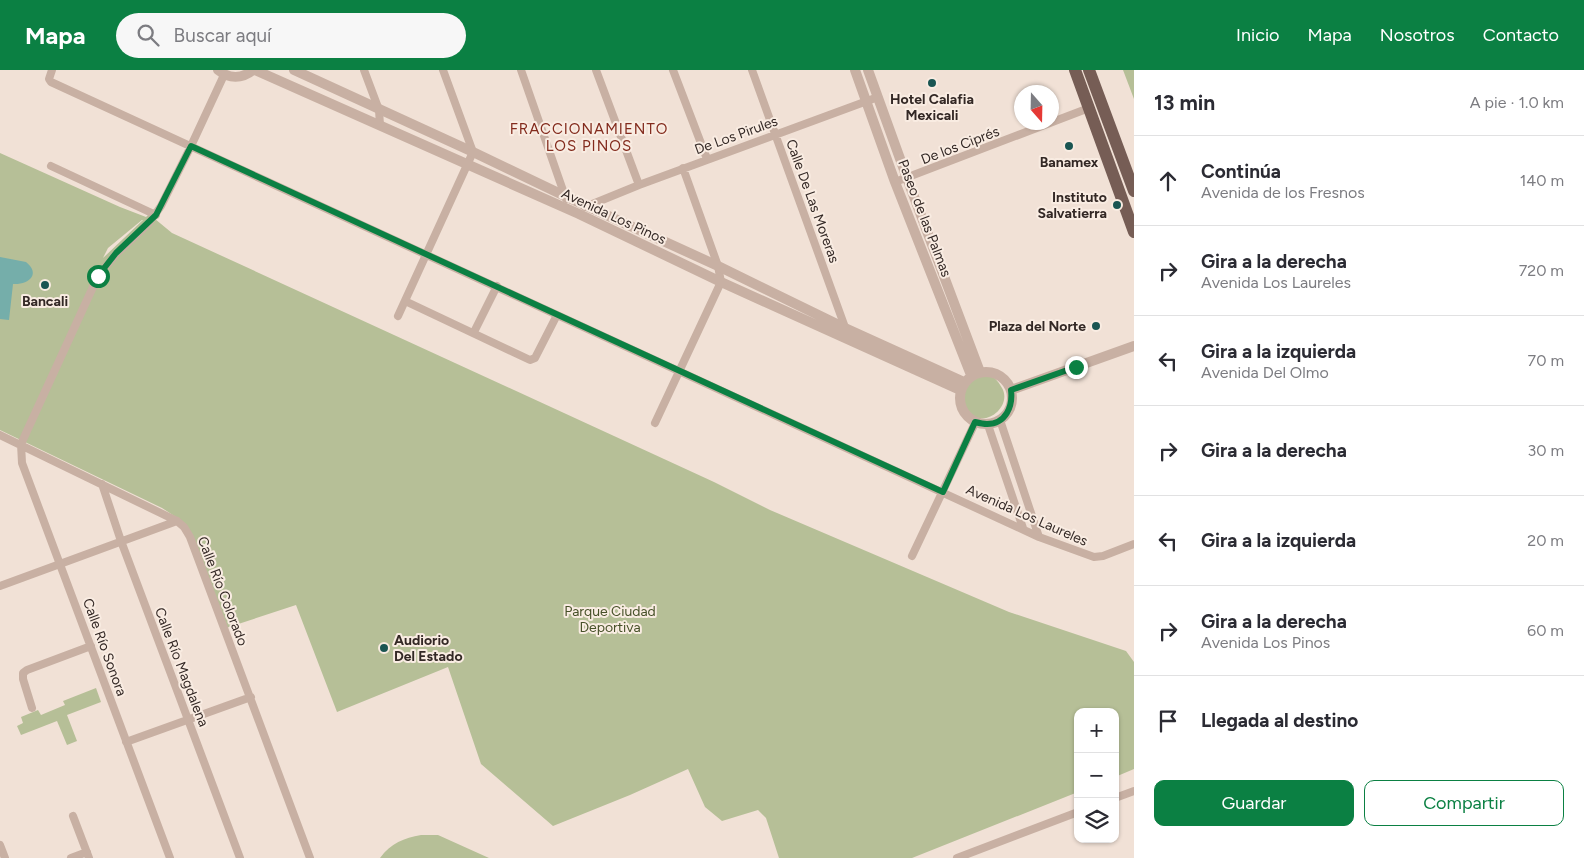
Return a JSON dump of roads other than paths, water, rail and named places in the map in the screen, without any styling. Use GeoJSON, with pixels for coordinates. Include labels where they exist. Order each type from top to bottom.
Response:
{"type":"FeatureCollection","features":[{"type":"Feature","properties":{"kind":"main road"},"geometry":{"type":"LineString","coordinates":[[1075,70],[1134,232]]}},
{"type":"Feature","properties":{"kind":"main road"},"geometry":{"type":"LineString","coordinates":[[1090,70],[1134,191]]}},
{"type":"Feature","properties":{"kind":"street","name":"Avenida Los Laureles"},"geometry":{"type":"LineString","coordinates":[[52,70],[49,79],[51,82],[1039,537],[1094,557],[1103,556],[1134,544]]}},
{"type":"Feature","properties":{"kind":"street"},"geometry":{"type":"LineString","coordinates":[[21,444],[98,276],[116,253],[156,215],[191,146],[221,72],[237,77],[249,74],[254,70]]}},
{"type":"Feature","properties":{"kind":"street","name":"Avenida Los Pinos"},"geometry":{"type":"LineString","coordinates":[[254,70],[467,165],[565,202],[586,206],[718,266],[845,328],[969,380]]}},
{"type":"Feature","properties":{"kind":"street","name":"Avenida Los Pinos"},"geometry":{"type":"LineString","coordinates":[[294,70],[473,152],[565,202],[579,214],[720,282],[850,341],[969,380]]}},
{"type":"Feature","properties":{"kind":"street"},"geometry":{"type":"LineString","coordinates":[[364,70],[378,110],[380,125]]}},
{"type":"Feature","properties":{"kind":"street"},"geometry":{"type":"LineString","coordinates":[[398,316],[473,152],[443,70]]}},
{"type":"Feature","properties":{"kind":"street"},"geometry":{"type":"LineString","coordinates":[[520,70],[565,202]]}},
{"type":"Feature","properties":{"kind":"street"},"geometry":{"type":"LineString","coordinates":[[596,70],[639,184]]}},
{"type":"Feature","properties":{"kind":"street"},"geometry":{"type":"LineString","coordinates":[[673,70],[707,159]]}},
{"type":"Feature","properties":{"kind":"street","name":"Calle De Las Moreras"},"geometry":{"type":"LineString","coordinates":[[752,70],[850,341]]}},
{"type":"Feature","properties":{"kind":"street","name":"Paseo de las Palmas"},"geometry":{"type":"LineString","coordinates":[[855,70],[969,380]]}},
{"type":"Feature","properties":{"kind":"street","name":"Paseo de las Palmas"},"geometry":{"type":"LineString","coordinates":[[868,70],[907,178],[969,380]]}},
{"type":"Feature","properties":{"kind":"street","name":"De Los Pirules"},"geometry":{"type":"LineString","coordinates":[[579,214],[586,206],[639,184],[878,97]]}},
{"type":"Feature","properties":{"kind":"street","name":"De los Ciprés"},"geometry":{"type":"LineString","coordinates":[[895,182],[1090,108]]}},
{"type":"Feature","properties":{"kind":"street"},"geometry":{"type":"LineString","coordinates":[[51,166],[156,215]]}},
{"type":"Feature","properties":{"kind":"street"},"geometry":{"type":"LineString","coordinates":[[655,423],[720,282],[718,266],[683,168]]}},
{"type":"Feature","properties":{"kind":"street"},"geometry":{"type":"LineString","coordinates":[[474,332],[497,286]]}},
{"type":"Feature","properties":{"kind":"street"},"geometry":{"type":"LineString","coordinates":[[405,301],[530,360],[535,358],[557,315]]}},
{"type":"Feature","properties":{"kind":"street"},"geometry":{"type":"LineString","coordinates":[[1011,390],[1134,346]]}},
{"type":"Feature","properties":{"kind":"street"},"geometry":{"type":"LineString","coordinates":[[990,372],[999,375],[1006,381],[1011,390],[1011,407],[1000,420],[988,425],[975,422],[961,410],[959,400],[969,380],[990,372]]}},
{"type":"Feature","properties":{"kind":"street"},"geometry":{"type":"LineString","coordinates":[[1000,420],[1039,537]]}},
{"type":"Feature","properties":{"kind":"street"},"geometry":{"type":"LineString","coordinates":[[912,556],[975,422]]}},
{"type":"Feature","properties":{"kind":"street"},"geometry":{"type":"LineString","coordinates":[[988,425],[1022,528]]}},
{"type":"Feature","properties":{"kind":"street","name":"Calle Río Colorado"},"geometry":{"type":"LineString","coordinates":[[0,435],[177,521],[184,527],[190,537],[310,858]]}},
{"type":"Feature","properties":{"kind":"street","name":"Calle Río Sonora"},"geometry":{"type":"LineString","coordinates":[[21,444],[22,463],[170,858]]}},
{"type":"Feature","properties":{"kind":"street","name":"Calle Río Magdalena"},"geometry":{"type":"LineString","coordinates":[[102,484],[121,541],[240,858]]}},
{"type":"Feature","properties":{"kind":"street"},"geometry":{"type":"LineString","coordinates":[[0,586],[177,521]]}},
{"type":"Feature","properties":{"kind":"street"},"geometry":{"type":"LineString","coordinates":[[32,708],[23,673],[91,646]]}},
{"type":"Feature","properties":{"kind":"street"},"geometry":{"type":"LineString","coordinates":[[126,742],[250,697]]}},
{"type":"Feature","properties":{"kind":"street"},"geometry":{"type":"LineString","coordinates":[[1119,797],[1134,791]]}},
{"type":"Feature","properties":{"kind":"street"},"geometry":{"type":"LineString","coordinates":[[957,858],[1074,814]]}},
{"type":"Feature","properties":{"kind":"street"},"geometry":{"type":"LineString","coordinates":[[71,858],[88,855],[73,816]]}},
{"type":"Feature","properties":{"kind":"street"},"geometry":{"type":"LineString","coordinates":[[0,845],[3,857]]}},
{"type":"Feature","properties":{"kind":"water"},"geometry":{"type":"Polygon","coordinates":[[[0,257],[26,262],[33,271],[28,281],[13,284],[9,320],[0,319],[0,257]]]}},
{"type":"Feature","properties":{"kind":"place","name":"Hotel Calafia Mexicali"},"geometry":{"type":"Point","coordinates":[932,83]}},
{"type":"Feature","properties":{"kind":"place","name":"Banamex"},"geometry":{"type":"Point","coordinates":[1069,146]}},
{"type":"Feature","properties":{"kind":"place","name":"Instituto Salvatierra"},"geometry":{"type":"Point","coordinates":[1117,205]}},
{"type":"Feature","properties":{"kind":"place","name":"Bancali"},"geometry":{"type":"Point","coordinates":[45,285]}},
{"type":"Feature","properties":{"kind":"place","name":"Plaza del Norte"},"geometry":{"type":"Point","coordinates":[1096,326]}},
{"type":"Feature","properties":{"kind":"place","name":"Audiorio Del Estado"},"geometry":{"type":"Point","coordinates":[384,648]}},
{"type":"Feature","properties":{"kind":"district","name":"FRACCIONAMIENTO LOS PINOS"},"geometry":{"type":"Point","coordinates":[589,138]}},
{"type":"Feature","properties":{"kind":"park label","name":"Parque Ciudad Deportiva"},"geometry":{"type":"Point","coordinates":[610,620]}}]}
